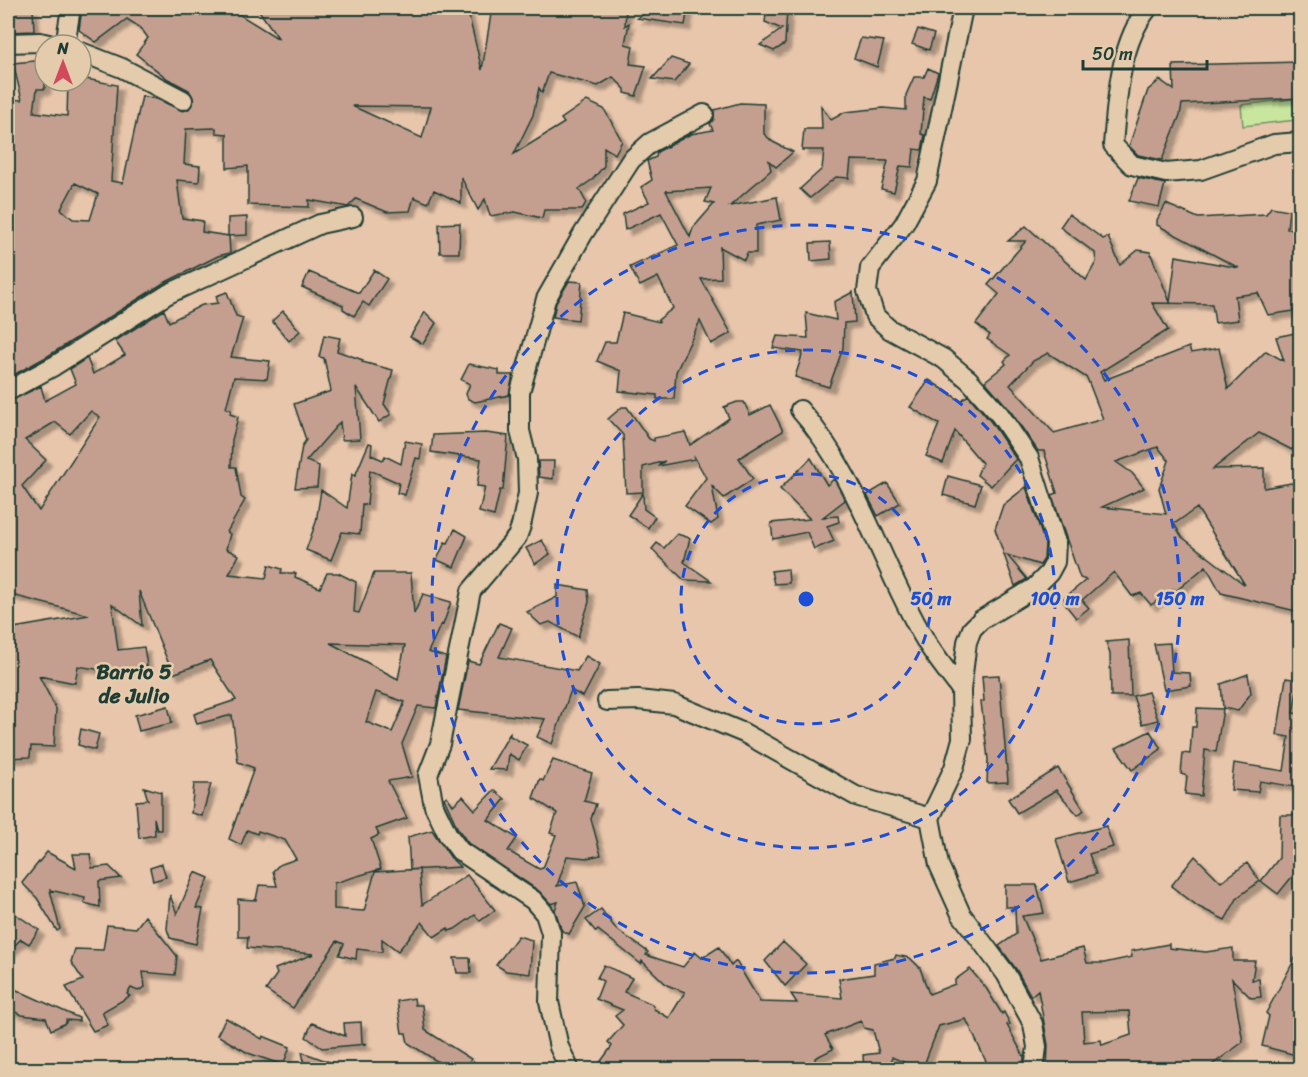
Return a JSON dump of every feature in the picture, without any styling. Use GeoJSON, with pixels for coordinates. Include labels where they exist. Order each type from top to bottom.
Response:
{"type":"FeatureCollection","features":[{"type":"Feature","properties":{"kind":"street"},"geometry":{"type":"LineString","coordinates":[[67,33],[71,8]]}},
{"type":"Feature","properties":{"kind":"street"},"geometry":{"type":"LineString","coordinates":[[963,8],[927,181],[904,224],[882,251],[867,279],[874,316],[889,329],[944,360],[969,380],[1000,415],[1029,458],[1056,543],[1055,562],[1049,573],[1034,588],[981,620],[972,629],[967,642],[961,690],[962,739],[954,768],[930,818],[939,865],[961,914],[1006,974],[1034,1024],[1037,1047],[1034,1070]]}},
{"type":"Feature","properties":{"kind":"street"},"geometry":{"type":"LineString","coordinates":[[1148,8],[1137,21],[1118,96],[1113,145],[1132,165],[1166,173],[1201,170],[1274,144],[1300,142]]}},
{"type":"Feature","properties":{"kind":"street"},"geometry":{"type":"LineString","coordinates":[[8,43],[33,42]]}},
{"type":"Feature","properties":{"kind":"street"},"geometry":{"type":"LineString","coordinates":[[93,57],[122,68],[183,100]]}},
{"type":"Feature","properties":{"kind":"street"},"geometry":{"type":"LineString","coordinates":[[570,1070],[559,1047],[549,1002],[551,933],[545,914],[533,900],[460,851],[448,835],[434,806],[428,775],[440,744],[471,591],[517,537],[521,526],[528,493],[527,459],[520,431],[520,392],[546,299],[583,234],[631,160],[650,143],[704,114]]}},
{"type":"Feature","properties":{"kind":"street"},"geometry":{"type":"LineString","coordinates":[[8,391],[54,366],[168,294],[320,225],[353,217]]}},
{"type":"Feature","properties":{"kind":"street"},"geometry":{"type":"LineString","coordinates":[[800,410],[816,428],[836,462],[924,639],[961,690]]}},
{"type":"Feature","properties":{"kind":"street"},"geometry":{"type":"LineString","coordinates":[[607,701],[638,700],[674,704],[744,732],[856,796],[930,818]]}},
{"type":"Feature","properties":{"kind":"green space"},"geometry":{"type":"Polygon","coordinates":[[[1293,99],[1296,120],[1243,126],[1241,105],[1293,99]]]}},
{"type":"Feature","properties":{"kind":"building"},"geometry":{"type":"Polygon","coordinates":[[[8,8],[33,8],[34,31],[8,32],[8,8]]]}},
{"type":"Feature","properties":{"kind":"building"},"geometry":{"type":"Polygon","coordinates":[[[82,8],[229,8],[279,39],[257,8],[467,8],[482,70],[492,8],[609,10],[609,8],[626,8],[625,26],[629,23],[625,44],[633,46],[630,64],[646,66],[636,96],[625,93],[625,89],[613,77],[598,86],[549,73],[542,93],[539,88],[533,115],[514,154],[564,123],[561,119],[587,101],[604,109],[622,141],[615,154],[604,147],[604,166],[593,179],[579,189],[586,202],[582,210],[544,210],[542,218],[515,212],[490,216],[485,199],[478,210],[461,177],[461,203],[434,190],[428,203],[414,197],[410,211],[387,212],[356,199],[348,207],[309,200],[309,207],[248,205],[248,166],[227,168],[227,134],[216,133],[216,128],[186,129],[184,164],[200,166],[199,182],[177,180],[182,218],[203,221],[202,232],[229,236],[230,253],[218,256],[162,284],[48,356],[8,378],[8,99],[22,100],[13,63],[33,61],[33,93],[36,93],[34,112],[67,116],[68,93],[93,93],[93,80],[117,85],[111,181],[123,183],[142,96],[157,99],[183,111],[189,109],[194,100],[189,90],[168,79],[136,54],[148,38],[141,28],[127,19],[96,42],[93,40],[93,33],[83,33],[79,30],[82,8]],[[352,106],[422,138],[431,107],[352,106]],[[75,183],[61,209],[73,219],[90,220],[98,194],[75,183]]]}},
{"type":"Feature","properties":{"kind":"building"},"geometry":{"type":"Polygon","coordinates":[[[655,8],[688,8],[685,25],[637,18],[655,8]]]}},
{"type":"Feature","properties":{"kind":"building"},"geometry":{"type":"Polygon","coordinates":[[[767,8],[787,8],[785,44],[774,51],[760,45],[782,29],[765,22],[767,8]]]}},
{"type":"Feature","properties":{"kind":"building"},"geometry":{"type":"Polygon","coordinates":[[[918,29],[934,34],[929,50],[912,44],[918,29]]]}},
{"type":"Feature","properties":{"kind":"building"},"geometry":{"type":"Polygon","coordinates":[[[861,38],[884,41],[877,67],[854,58],[861,38]]]}},
{"type":"Feature","properties":{"kind":"building"},"geometry":{"type":"Polygon","coordinates":[[[671,58],[689,64],[674,82],[652,79],[671,58]]]}},
{"type":"Feature","properties":{"kind":"building"},"geometry":{"type":"Polygon","coordinates":[[[1300,62],[1300,98],[1182,104],[1180,115],[1162,160],[1138,155],[1129,146],[1148,90],[1160,80],[1174,90],[1173,65],[1300,62]]]}},
{"type":"Feature","properties":{"kind":"building"},"geometry":{"type":"Polygon","coordinates":[[[928,68],[938,73],[930,99],[924,97],[921,134],[925,135],[922,150],[914,149],[912,167],[900,166],[894,192],[881,189],[888,161],[851,160],[849,178],[836,177],[810,198],[800,189],[822,169],[824,150],[802,150],[804,129],[822,129],[821,106],[831,120],[845,112],[883,108],[906,110],[906,95],[914,77],[924,77],[928,68]]]}},
{"type":"Feature","properties":{"kind":"building"},"geometry":{"type":"Polygon","coordinates":[[[740,103],[764,104],[764,134],[773,142],[793,152],[776,167],[769,161],[771,170],[730,206],[777,197],[781,220],[756,225],[756,253],[747,253],[744,260],[720,247],[721,278],[701,279],[731,333],[711,344],[700,321],[676,372],[674,399],[657,399],[657,395],[619,391],[621,371],[597,361],[605,342],[616,342],[623,313],[659,322],[658,320],[673,308],[658,277],[640,286],[630,267],[678,245],[661,213],[625,230],[623,214],[649,202],[641,187],[652,180],[647,161],[656,157],[657,152],[691,134],[713,130],[710,124],[714,119],[714,110],[740,103]],[[711,188],[666,191],[690,237],[693,228],[714,204],[705,202],[711,188]]]}},
{"type":"Feature","properties":{"kind":"building"},"geometry":{"type":"Polygon","coordinates":[[[1138,178],[1165,184],[1159,207],[1129,201],[1138,178]]]}},
{"type":"Feature","properties":{"kind":"building"},"geometry":{"type":"Polygon","coordinates":[[[1166,204],[1198,218],[1266,214],[1271,207],[1289,210],[1287,229],[1300,228],[1300,310],[1268,315],[1258,293],[1235,296],[1238,320],[1215,323],[1212,304],[1152,303],[1168,330],[1100,372],[1104,380],[1189,347],[1191,353],[1219,348],[1228,389],[1266,351],[1284,361],[1276,337],[1300,332],[1300,448],[1295,445],[1292,450],[1259,433],[1213,469],[1264,468],[1264,488],[1291,483],[1300,487],[1300,612],[1221,593],[1206,566],[1176,591],[1174,589],[1151,605],[1141,593],[1132,596],[1114,572],[1082,600],[1089,608],[1076,618],[1064,603],[1064,598],[1086,580],[1080,578],[1062,526],[1052,495],[1057,493],[1044,451],[1038,451],[1009,409],[985,381],[1006,364],[1004,361],[1010,355],[987,339],[990,335],[976,324],[999,294],[988,285],[1026,241],[1008,241],[1026,226],[1086,280],[1096,262],[1095,253],[1060,227],[1069,214],[1103,239],[1108,237],[1120,265],[1138,250],[1150,252],[1170,302],[1176,256],[1239,268],[1157,225],[1157,220],[1166,204]],[[1048,353],[1033,361],[1010,385],[1054,433],[1103,419],[1087,378],[1048,353]],[[1158,447],[1116,462],[1132,473],[1144,488],[1102,507],[1166,514],[1159,488],[1169,461],[1158,447]],[[1197,508],[1174,524],[1182,537],[1245,585],[1197,508]]]}},
{"type":"Feature","properties":{"kind":"building"},"geometry":{"type":"Polygon","coordinates":[[[247,217],[247,235],[228,236],[228,218],[247,217]]]}},
{"type":"Feature","properties":{"kind":"building"},"geometry":{"type":"Polygon","coordinates":[[[460,223],[459,253],[440,253],[439,224],[460,223]]]}},
{"type":"Feature","properties":{"kind":"building"},"geometry":{"type":"Polygon","coordinates":[[[830,242],[831,259],[811,261],[810,243],[830,242]]]}},
{"type":"Feature","properties":{"kind":"building"},"geometry":{"type":"Polygon","coordinates":[[[374,270],[387,279],[369,306],[363,302],[354,316],[343,309],[343,305],[302,287],[309,272],[359,293],[374,270]]]}},
{"type":"Feature","properties":{"kind":"building"},"geometry":{"type":"Polygon","coordinates":[[[569,281],[582,282],[578,320],[553,317],[556,303],[569,281]]]}},
{"type":"Feature","properties":{"kind":"building"},"geometry":{"type":"Polygon","coordinates":[[[227,292],[236,316],[243,318],[231,357],[270,361],[267,379],[234,377],[226,408],[231,410],[230,414],[238,417],[232,440],[231,467],[236,467],[241,497],[245,500],[227,532],[230,534],[226,549],[239,555],[229,574],[266,578],[269,565],[282,569],[281,573],[296,573],[295,577],[320,588],[327,573],[338,573],[356,582],[354,612],[359,613],[374,573],[411,573],[414,614],[423,594],[451,602],[443,625],[441,624],[428,652],[446,657],[436,708],[418,706],[402,744],[412,777],[388,781],[407,818],[376,829],[379,835],[371,839],[381,869],[334,883],[334,909],[364,911],[375,872],[419,869],[422,905],[467,875],[495,910],[480,921],[475,915],[455,929],[449,931],[448,928],[434,937],[422,922],[398,951],[382,939],[382,952],[357,949],[356,959],[339,955],[344,944],[337,941],[293,1008],[266,990],[277,974],[275,969],[314,954],[247,948],[248,937],[238,937],[238,899],[256,900],[259,885],[277,886],[273,871],[279,865],[296,859],[285,840],[258,831],[257,834],[247,830],[241,845],[229,839],[254,768],[238,762],[232,715],[197,724],[194,714],[236,700],[210,660],[173,674],[139,591],[142,626],[112,604],[118,650],[144,647],[147,666],[108,671],[78,666],[75,683],[39,676],[56,709],[54,747],[31,746],[30,757],[8,758],[8,629],[89,615],[8,594],[8,402],[41,386],[45,401],[76,384],[70,369],[87,358],[93,374],[125,355],[115,341],[164,310],[169,322],[202,305],[218,303],[216,296],[227,292]],[[91,411],[70,434],[55,422],[25,440],[46,460],[22,486],[39,511],[100,417],[91,411]],[[330,643],[398,679],[405,645],[330,643]],[[376,692],[366,722],[392,732],[405,702],[376,692]]]}},
{"type":"Feature","properties":{"kind":"building"},"geometry":{"type":"Polygon","coordinates":[[[853,292],[855,322],[844,323],[843,348],[829,387],[795,377],[803,352],[773,348],[777,336],[808,338],[806,313],[836,320],[834,302],[853,292]]]}},
{"type":"Feature","properties":{"kind":"building"},"geometry":{"type":"Polygon","coordinates":[[[283,311],[300,331],[289,341],[272,321],[283,311]]]}},
{"type":"Feature","properties":{"kind":"building"},"geometry":{"type":"Polygon","coordinates":[[[425,312],[436,323],[423,344],[410,337],[425,312]]]}},
{"type":"Feature","properties":{"kind":"building"},"geometry":{"type":"Polygon","coordinates":[[[324,335],[340,338],[337,351],[363,360],[362,362],[393,370],[384,404],[391,414],[379,422],[356,387],[360,439],[342,440],[340,422],[306,461],[319,466],[317,487],[295,488],[302,446],[306,440],[294,404],[331,391],[324,358],[319,357],[324,335]]]}},
{"type":"Feature","properties":{"kind":"building"},"geometry":{"type":"Polygon","coordinates":[[[469,364],[499,370],[499,375],[513,375],[509,395],[475,402],[468,399],[466,394],[470,384],[461,380],[469,364]]]}},
{"type":"Feature","properties":{"kind":"building"},"geometry":{"type":"Polygon","coordinates":[[[929,380],[961,401],[968,395],[991,422],[1016,459],[991,486],[977,475],[982,463],[955,431],[943,463],[926,456],[939,424],[910,407],[929,380]]]}},
{"type":"Feature","properties":{"kind":"building"},"geometry":{"type":"Polygon","coordinates":[[[744,402],[750,415],[770,405],[783,431],[739,458],[753,479],[724,498],[712,486],[718,519],[711,524],[685,506],[706,478],[694,456],[695,459],[658,466],[665,461],[643,467],[643,492],[626,493],[623,435],[608,419],[622,407],[627,407],[649,439],[654,441],[654,438],[685,432],[690,445],[729,418],[724,407],[744,402]]]}},
{"type":"Feature","properties":{"kind":"building"},"geometry":{"type":"Polygon","coordinates":[[[486,433],[508,436],[503,490],[500,490],[494,516],[479,512],[485,487],[477,486],[481,459],[431,452],[433,435],[486,433]]]}},
{"type":"Feature","properties":{"kind":"building"},"geometry":{"type":"Polygon","coordinates":[[[405,441],[422,444],[420,459],[416,458],[405,495],[397,493],[399,483],[370,470],[367,505],[362,504],[360,534],[342,532],[331,560],[306,550],[316,522],[321,490],[347,508],[352,474],[355,476],[369,443],[372,444],[371,455],[383,460],[385,456],[401,464],[405,441]]]}},
{"type":"Feature","properties":{"kind":"building"},"geometry":{"type":"Polygon","coordinates":[[[811,458],[827,485],[834,479],[845,500],[823,517],[838,516],[839,522],[827,526],[834,541],[814,549],[807,532],[773,539],[771,523],[810,519],[780,489],[811,458]]]}},
{"type":"Feature","properties":{"kind":"building"},"geometry":{"type":"Polygon","coordinates":[[[538,461],[554,461],[553,479],[539,477],[538,461]]]}},
{"type":"Feature","properties":{"kind":"building"},"geometry":{"type":"Polygon","coordinates":[[[948,476],[981,485],[975,504],[943,495],[948,476]]]}},
{"type":"Feature","properties":{"kind":"building"},"geometry":{"type":"Polygon","coordinates":[[[887,483],[900,503],[878,516],[867,495],[887,483]]]}},
{"type":"Feature","properties":{"kind":"building"},"geometry":{"type":"Polygon","coordinates":[[[1026,487],[1045,544],[1044,559],[1040,565],[1007,555],[1027,579],[1015,586],[995,529],[1003,505],[1026,487]]]}},
{"type":"Feature","properties":{"kind":"building"},"geometry":{"type":"Polygon","coordinates":[[[643,493],[644,509],[655,517],[648,528],[628,515],[643,493]]]}},
{"type":"Feature","properties":{"kind":"building"},"geometry":{"type":"Polygon","coordinates":[[[455,529],[467,536],[454,567],[437,560],[445,542],[448,543],[455,529]]]}},
{"type":"Feature","properties":{"kind":"building"},"geometry":{"type":"Polygon","coordinates":[[[677,534],[690,538],[684,562],[711,581],[684,580],[652,549],[657,543],[664,548],[677,534]]]}},
{"type":"Feature","properties":{"kind":"building"},"geometry":{"type":"Polygon","coordinates":[[[542,540],[550,554],[535,564],[526,548],[542,540]]]}},
{"type":"Feature","properties":{"kind":"building"},"geometry":{"type":"Polygon","coordinates":[[[788,569],[789,583],[774,584],[771,571],[788,569]]]}},
{"type":"Feature","properties":{"kind":"building"},"geometry":{"type":"Polygon","coordinates":[[[557,585],[588,590],[589,602],[578,637],[550,622],[541,625],[527,612],[557,597],[557,585]]]}},
{"type":"Feature","properties":{"kind":"building"},"geometry":{"type":"Polygon","coordinates":[[[499,623],[512,628],[499,657],[577,671],[586,656],[600,664],[583,697],[571,690],[552,744],[537,737],[545,719],[458,710],[468,661],[479,664],[499,623]]]}},
{"type":"Feature","properties":{"kind":"building"},"geometry":{"type":"Polygon","coordinates":[[[1129,640],[1131,696],[1111,696],[1110,654],[1106,642],[1129,640]]]}},
{"type":"Feature","properties":{"kind":"building"},"geometry":{"type":"Polygon","coordinates":[[[1170,643],[1172,672],[1190,673],[1191,686],[1164,690],[1154,644],[1170,643]]]}},
{"type":"Feature","properties":{"kind":"building"},"geometry":{"type":"Polygon","coordinates":[[[1248,674],[1251,693],[1238,711],[1223,708],[1221,684],[1248,674]]]}},
{"type":"Feature","properties":{"kind":"building"},"geometry":{"type":"Polygon","coordinates":[[[999,675],[1008,782],[987,783],[988,759],[981,702],[984,701],[982,676],[999,675]]]}},
{"type":"Feature","properties":{"kind":"building"},"geometry":{"type":"Polygon","coordinates":[[[1286,678],[1299,680],[1293,713],[1300,714],[1300,762],[1296,787],[1260,781],[1258,792],[1231,790],[1234,763],[1284,771],[1289,737],[1277,735],[1286,678]]]}},
{"type":"Feature","properties":{"kind":"building"},"geometry":{"type":"Polygon","coordinates":[[[1148,692],[1158,720],[1142,724],[1133,696],[1148,692]]]}},
{"type":"Feature","properties":{"kind":"building"},"geometry":{"type":"Polygon","coordinates":[[[168,706],[172,723],[139,731],[135,715],[168,706]]]}},
{"type":"Feature","properties":{"kind":"building"},"geometry":{"type":"Polygon","coordinates":[[[1197,708],[1223,709],[1216,752],[1205,750],[1201,796],[1185,794],[1187,776],[1181,774],[1183,753],[1190,754],[1192,727],[1196,727],[1197,708]]]}},
{"type":"Feature","properties":{"kind":"building"},"geometry":{"type":"Polygon","coordinates":[[[81,729],[99,734],[95,750],[78,745],[81,729]]]}},
{"type":"Feature","properties":{"kind":"building"},"geometry":{"type":"Polygon","coordinates":[[[1150,731],[1161,749],[1132,770],[1116,748],[1150,731]]]}},
{"type":"Feature","properties":{"kind":"building"},"geometry":{"type":"Polygon","coordinates":[[[510,733],[510,736],[527,745],[519,760],[509,754],[507,770],[489,769],[510,733]]]}},
{"type":"Feature","properties":{"kind":"building"},"geometry":{"type":"Polygon","coordinates":[[[553,760],[592,773],[584,801],[596,804],[591,819],[601,855],[587,858],[567,856],[557,886],[577,882],[585,907],[569,934],[562,931],[555,910],[558,902],[551,904],[539,891],[468,843],[458,829],[444,798],[447,796],[453,805],[463,796],[475,810],[494,790],[505,799],[488,820],[517,838],[508,851],[539,869],[543,868],[556,835],[550,833],[557,813],[533,798],[540,779],[543,781],[553,760]]]}},
{"type":"Feature","properties":{"kind":"building"},"geometry":{"type":"Polygon","coordinates":[[[1058,768],[1084,810],[1078,815],[1056,790],[1017,813],[1008,799],[1058,768]]]}},
{"type":"Feature","properties":{"kind":"building"},"geometry":{"type":"Polygon","coordinates":[[[194,784],[211,784],[202,816],[191,813],[194,784]]]}},
{"type":"Feature","properties":{"kind":"building"},"geometry":{"type":"Polygon","coordinates":[[[144,787],[161,792],[161,830],[157,830],[154,818],[155,835],[139,838],[136,801],[148,800],[144,787]]]}},
{"type":"Feature","properties":{"kind":"building"},"geometry":{"type":"Polygon","coordinates":[[[1280,815],[1299,815],[1300,877],[1295,873],[1278,894],[1261,881],[1279,858],[1280,815]]]}},
{"type":"Feature","properties":{"kind":"building"},"geometry":{"type":"Polygon","coordinates":[[[1106,826],[1113,847],[1089,854],[1096,874],[1069,882],[1056,839],[1106,826]]]}},
{"type":"Feature","properties":{"kind":"building"},"geometry":{"type":"Polygon","coordinates":[[[432,830],[460,867],[410,870],[408,837],[432,830]]]}},
{"type":"Feature","properties":{"kind":"building"},"geometry":{"type":"Polygon","coordinates":[[[47,852],[76,868],[73,854],[90,854],[92,868],[109,866],[121,878],[99,881],[100,907],[84,903],[85,898],[50,890],[60,929],[57,931],[37,898],[22,883],[47,852]]]}},
{"type":"Feature","properties":{"kind":"building"},"geometry":{"type":"Polygon","coordinates":[[[1195,856],[1221,882],[1247,863],[1260,881],[1238,897],[1225,920],[1199,907],[1171,886],[1195,856]]]}},
{"type":"Feature","properties":{"kind":"building"},"geometry":{"type":"Polygon","coordinates":[[[162,864],[166,877],[153,881],[150,868],[162,864]]]}},
{"type":"Feature","properties":{"kind":"building"},"geometry":{"type":"Polygon","coordinates":[[[195,872],[209,878],[196,908],[203,909],[196,944],[170,938],[167,929],[170,895],[177,914],[195,872]]]}},
{"type":"Feature","properties":{"kind":"building"},"geometry":{"type":"Polygon","coordinates":[[[1005,885],[1037,885],[1044,913],[1022,916],[1041,959],[1083,948],[1087,963],[1104,963],[1132,957],[1131,951],[1169,944],[1169,948],[1206,952],[1233,948],[1233,961],[1255,961],[1252,980],[1259,979],[1261,997],[1251,998],[1232,979],[1243,1042],[1205,1070],[1047,1070],[1048,1045],[1038,990],[1031,996],[1016,969],[999,946],[1016,934],[1015,907],[1005,907],[1005,885]],[[1129,1011],[1082,1012],[1084,1042],[1101,1040],[1102,1045],[1131,1035],[1129,1011]]]}},
{"type":"Feature","properties":{"kind":"building"},"geometry":{"type":"Polygon","coordinates":[[[8,909],[39,930],[29,944],[21,939],[8,952],[8,909]]]}},
{"type":"Feature","properties":{"kind":"building"},"geometry":{"type":"Polygon","coordinates":[[[601,909],[616,929],[648,952],[646,955],[683,967],[695,952],[702,958],[719,947],[731,966],[736,961],[760,1002],[797,1003],[791,994],[842,998],[839,979],[874,974],[874,963],[895,958],[896,955],[910,958],[920,968],[929,994],[955,984],[955,980],[970,969],[986,988],[1002,1014],[1004,1012],[1010,1024],[1007,1025],[1024,1057],[1023,1070],[990,1070],[966,1019],[939,1026],[922,1070],[892,1057],[891,1070],[864,1070],[863,1055],[879,1053],[873,1030],[864,1028],[861,1021],[825,1035],[833,1049],[815,1058],[815,1070],[606,1070],[599,1064],[612,1046],[608,1042],[623,1025],[615,1016],[623,1010],[596,999],[603,981],[597,978],[604,965],[632,978],[624,992],[652,1004],[654,1009],[669,1018],[685,992],[667,985],[642,961],[641,964],[598,930],[596,932],[586,920],[601,909]]]}},
{"type":"Feature","properties":{"kind":"building"},"geometry":{"type":"Polygon","coordinates":[[[145,916],[177,956],[175,975],[143,972],[145,987],[138,991],[131,988],[127,994],[130,996],[102,1012],[108,1025],[93,1031],[66,987],[83,980],[71,962],[75,949],[103,950],[107,925],[136,928],[145,916]]]}},
{"type":"Feature","properties":{"kind":"building"},"geometry":{"type":"Polygon","coordinates":[[[518,936],[532,940],[530,974],[506,971],[496,965],[518,936]]]}},
{"type":"Feature","properties":{"kind":"building"},"geometry":{"type":"Polygon","coordinates":[[[783,942],[806,964],[785,986],[765,961],[783,942]]]}},
{"type":"Feature","properties":{"kind":"building"},"geometry":{"type":"Polygon","coordinates":[[[1300,949],[1300,1041],[1296,1055],[1262,1046],[1269,1016],[1266,1013],[1300,949]]]}},
{"type":"Feature","properties":{"kind":"building"},"geometry":{"type":"Polygon","coordinates":[[[454,958],[470,958],[471,973],[457,973],[454,958]]]}},
{"type":"Feature","properties":{"kind":"building"},"geometry":{"type":"Polygon","coordinates":[[[8,986],[79,1018],[79,1021],[66,1020],[66,1023],[51,1030],[46,1018],[22,1015],[8,1009],[8,986]]]}},
{"type":"Feature","properties":{"kind":"building"},"geometry":{"type":"Polygon","coordinates":[[[414,998],[415,1005],[422,1005],[425,1030],[471,1059],[465,1070],[451,1070],[408,1043],[406,1033],[402,1033],[397,1001],[414,998]]]}},
{"type":"Feature","properties":{"kind":"building"},"geometry":{"type":"Polygon","coordinates":[[[226,1018],[262,1039],[263,1036],[290,1047],[283,1065],[248,1053],[217,1035],[226,1018]]]}},
{"type":"Feature","properties":{"kind":"building"},"geometry":{"type":"Polygon","coordinates":[[[361,1022],[362,1043],[367,1044],[322,1048],[306,1037],[312,1023],[345,1036],[344,1023],[361,1022]]]}},
{"type":"Feature","properties":{"kind":"building"},"geometry":{"type":"Polygon","coordinates":[[[302,1052],[346,1068],[346,1070],[306,1070],[302,1052]]]}},
{"type":"Feature","properties":{"kind":"district","name":"Barrio 5 de Julio"},"geometry":{"type":"Point","coordinates":[134,684]}}]}
